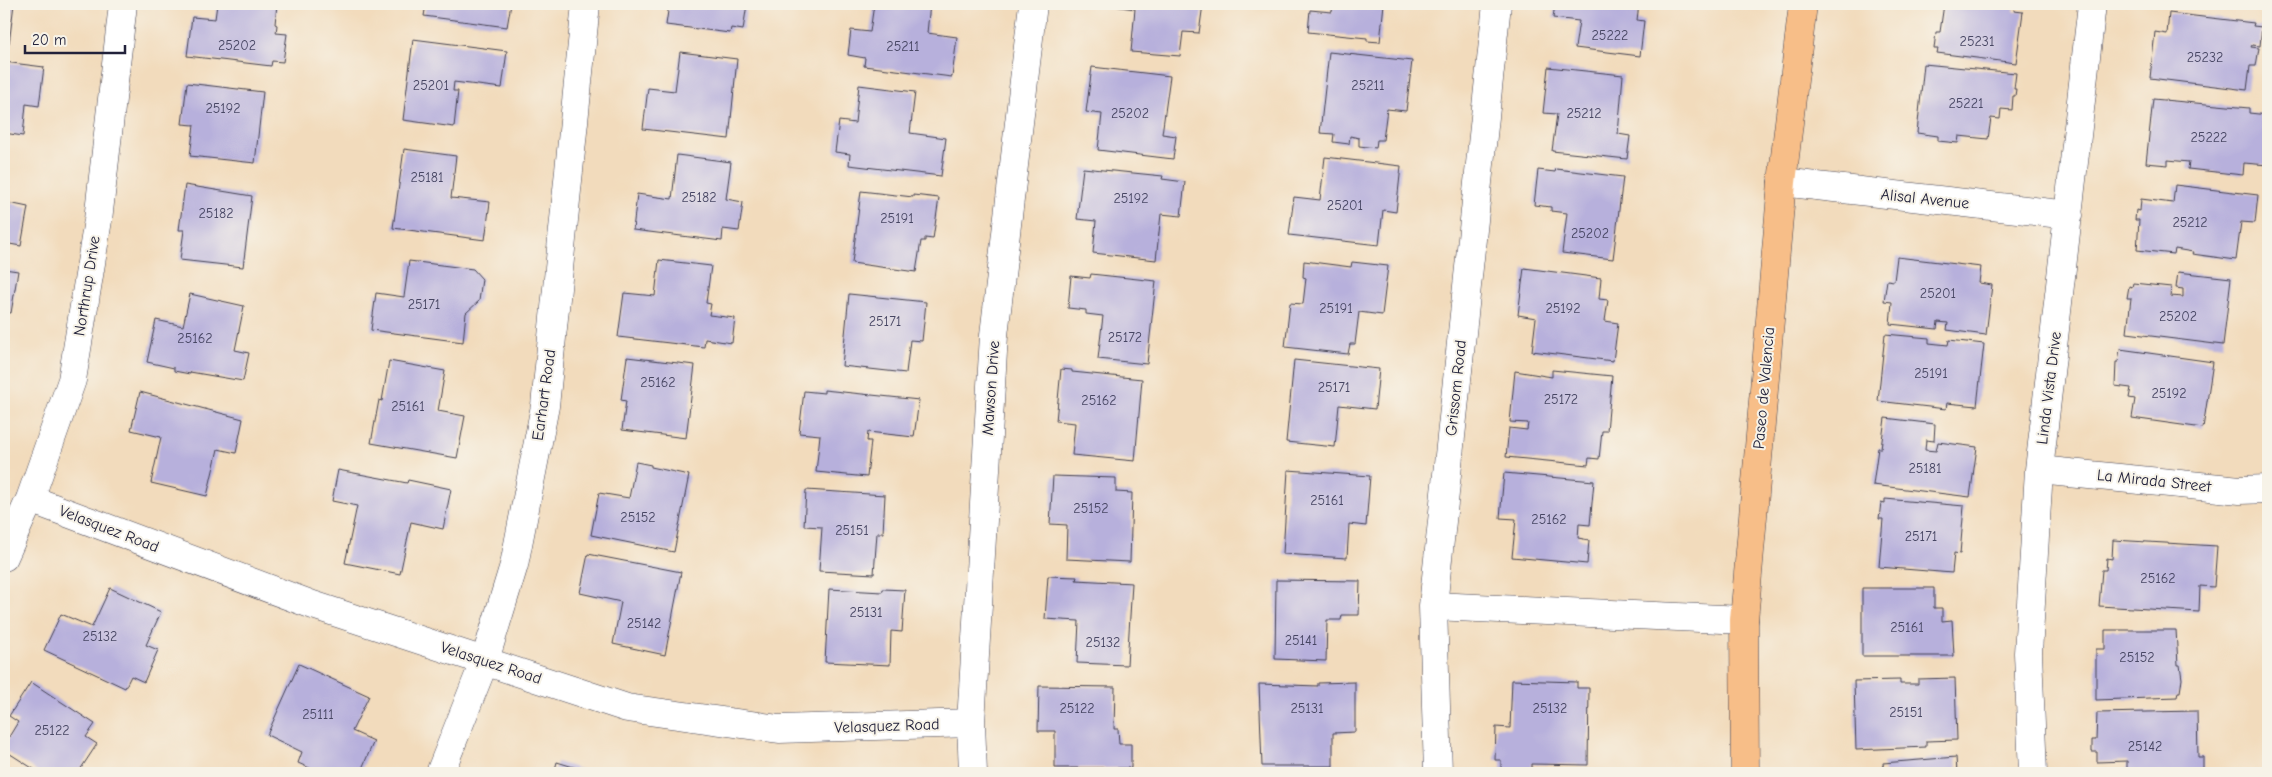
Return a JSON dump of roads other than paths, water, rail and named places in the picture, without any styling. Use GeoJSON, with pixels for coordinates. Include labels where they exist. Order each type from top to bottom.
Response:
{"type":"FeatureCollection","features":[{"type":"Feature","properties":{"kind":"main road","name":"Paseo de Valencia"},"geometry":{"type":"LineString","coordinates":[[1745,773],[1744,620],[1782,182],[1803,4]]}},
{"type":"Feature","properties":{"kind":"street","name":"Northrup Drive"},"geometry":{"type":"LineString","coordinates":[[4,557],[30,499],[72,380],[98,220],[123,4]]}},
{"type":"Feature","properties":{"kind":"street","name":"Earhart Road"},"geometry":{"type":"LineString","coordinates":[[440,773],[485,660],[514,565],[545,406],[586,4]]}},
{"type":"Feature","properties":{"kind":"street","name":"Mawson Drive"},"geometry":{"type":"LineString","coordinates":[[973,773],[971,723],[994,335],[1033,4]]}},
{"type":"Feature","properties":{"kind":"street","name":"Grissom Road"},"geometry":{"type":"LineString","coordinates":[[1438,773],[1433,606],[1497,4]]}},
{"type":"Feature","properties":{"kind":"street","name":"Linda Vista Drive"},"geometry":{"type":"LineString","coordinates":[[2033,773],[2028,653],[2040,470],[2092,4]]}},
{"type":"Feature","properties":{"kind":"street","name":"Alisal Avenue"},"geometry":{"type":"LineString","coordinates":[[1782,182],[2069,215]]}},
{"type":"Feature","properties":{"kind":"street","name":"La Mirada Street"},"geometry":{"type":"LineString","coordinates":[[2040,470],[2240,490],[2268,490]]}},
{"type":"Feature","properties":{"kind":"street","name":"Velasquez Road"},"geometry":{"type":"LineString","coordinates":[[30,499],[313,605],[627,708],[779,729],[971,723]]}},
{"type":"Feature","properties":{"kind":"street"},"geometry":{"type":"LineString","coordinates":[[1433,606],[1744,620]]}}]}
